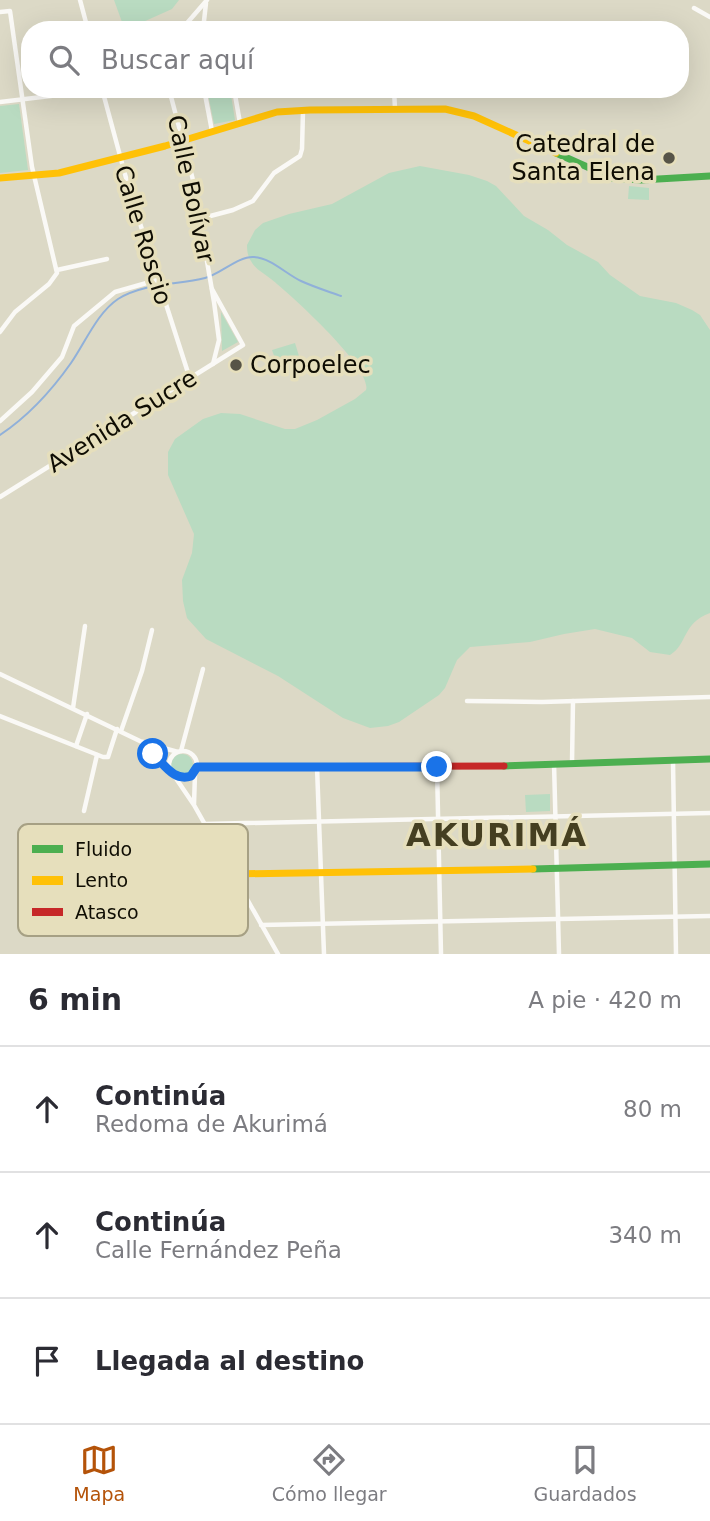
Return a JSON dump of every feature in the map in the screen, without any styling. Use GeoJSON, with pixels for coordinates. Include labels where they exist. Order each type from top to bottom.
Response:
{"type":"FeatureCollection","features":[{"type":"Feature","properties":{"kind":"street"},"geometry":{"type":"LineString","coordinates":[[80,0],[86,21]]}},
{"type":"Feature","properties":{"kind":"street"},"geometry":{"type":"LineString","coordinates":[[189,21],[206,1]]}},
{"type":"Feature","properties":{"kind":"street"},"geometry":{"type":"LineString","coordinates":[[204,21],[206,1]]}},
{"type":"Feature","properties":{"kind":"street"},"geometry":{"type":"LineString","coordinates":[[694,8],[710,17]]}},
{"type":"Feature","properties":{"kind":"street"},"geometry":{"type":"LineString","coordinates":[[0,12],[10,11],[21,85]]}},
{"type":"Feature","properties":{"kind":"street"},"geometry":{"type":"LineString","coordinates":[[0,102],[32,98]]}},
{"type":"Feature","properties":{"kind":"street","name":"Calle Roscio"},"geometry":{"type":"LineString","coordinates":[[104,98],[119,158],[190,379]]}},
{"type":"Feature","properties":{"kind":"street","name":"Calle Bolívar"},"geometry":{"type":"LineString","coordinates":[[171,98],[212,289],[219,340],[213,365]]}},
{"type":"Feature","properties":{"kind":"street"},"geometry":{"type":"LineString","coordinates":[[206,98],[212,131]]}},
{"type":"Feature","properties":{"kind":"street"},"geometry":{"type":"LineString","coordinates":[[236,98],[240,123]]}},
{"type":"Feature","properties":{"kind":"street"},"geometry":{"type":"LineString","coordinates":[[394,98],[395,110]]}},
{"type":"Feature","properties":{"kind":"street"},"geometry":{"type":"LineString","coordinates":[[0,332],[22,305],[54,279],[57,270],[35,177],[23,99]]}},
{"type":"Feature","properties":{"kind":"street"},"geometry":{"type":"LineString","coordinates":[[0,177],[35,177],[119,158],[277,112],[445,109],[474,116],[612,178],[641,180],[710,176]]}},
{"type":"Feature","properties":{"kind":"street"},"geometry":{"type":"LineString","coordinates":[[199,219],[233,211],[253,201],[275,173],[300,156],[303,149],[303,110]]}},
{"type":"Feature","properties":{"kind":"street"},"geometry":{"type":"LineString","coordinates":[[57,270],[107,259]]}},
{"type":"Feature","properties":{"kind":"street"},"geometry":{"type":"LineString","coordinates":[[0,421],[32,392],[62,357],[72,328],[115,292],[158,284]]}},
{"type":"Feature","properties":{"kind":"street","name":"Calle Bolívar"},"geometry":{"type":"LineString","coordinates":[[212,289],[243,345]]}},
{"type":"Feature","properties":{"kind":"street","name":"Avenida Sucre"},"geometry":{"type":"LineString","coordinates":[[0,497],[243,345]]}},
{"type":"Feature","properties":{"kind":"street"},"geometry":{"type":"LineString","coordinates":[[73,708],[85,626]]}},
{"type":"Feature","properties":{"kind":"street"},"geometry":{"type":"LineString","coordinates":[[0,716],[108,757],[142,671],[152,630]]}},
{"type":"Feature","properties":{"kind":"street"},"geometry":{"type":"LineString","coordinates":[[203,669],[180,751],[169,761],[172,772],[185,778],[196,769],[437,767],[710,759]]}},
{"type":"Feature","properties":{"kind":"street"},"geometry":{"type":"LineString","coordinates":[[0,674],[142,742],[194,755],[194,804]]}},
{"type":"Feature","properties":{"kind":"street"},"geometry":{"type":"LineString","coordinates":[[467,702],[710,697]]}},
{"type":"Feature","properties":{"kind":"street"},"geometry":{"type":"LineString","coordinates":[[572,763],[573,701]]}},
{"type":"Feature","properties":{"kind":"street"},"geometry":{"type":"LineString","coordinates":[[76,746],[87,715]]}},
{"type":"Feature","properties":{"kind":"street"},"geometry":{"type":"LineString","coordinates":[[142,742],[172,772],[204,824],[710,813]]}},
{"type":"Feature","properties":{"kind":"street"},"geometry":{"type":"LineString","coordinates":[[84,811],[97,755]]}},
{"type":"Feature","properties":{"kind":"street"},"geometry":{"type":"LineString","coordinates":[[673,761],[676,954]]}},
{"type":"Feature","properties":{"kind":"street"},"geometry":{"type":"LineString","coordinates":[[554,763],[559,954]]}},
{"type":"Feature","properties":{"kind":"street"},"geometry":{"type":"LineString","coordinates":[[317,767],[324,954]]}},
{"type":"Feature","properties":{"kind":"street"},"geometry":{"type":"LineString","coordinates":[[437,767],[441,954]]}},
{"type":"Feature","properties":{"kind":"street"},"geometry":{"type":"LineString","coordinates":[[248,874],[710,864]]}},
{"type":"Feature","properties":{"kind":"street"},"geometry":{"type":"LineString","coordinates":[[248,902],[278,954]]}},
{"type":"Feature","properties":{"kind":"street"},"geometry":{"type":"LineString","coordinates":[[261,925],[710,916]]}},
{"type":"Feature","properties":{"kind":"green space"},"geometry":{"type":"Polygon","coordinates":[[[114,0],[179,0],[172,9],[145,21],[122,21],[114,0]]]}},
{"type":"Feature","properties":{"kind":"green space"},"geometry":{"type":"Polygon","coordinates":[[[209,98],[231,98],[235,120],[214,124],[209,98]]]}},
{"type":"Feature","properties":{"kind":"green space"},"geometry":{"type":"Polygon","coordinates":[[[19,104],[28,170],[0,173],[0,106],[19,104]]]}},
{"type":"Feature","properties":{"kind":"green space"},"geometry":{"type":"Polygon","coordinates":[[[420,166],[469,175],[496,186],[524,216],[598,262],[610,275],[640,296],[676,303],[692,310],[700,315],[710,330],[710,613],[694,622],[680,645],[670,655],[650,652],[632,638],[595,629],[530,642],[470,647],[457,660],[445,688],[439,695],[399,722],[370,728],[343,718],[278,676],[206,639],[187,618],[182,580],[192,553],[194,534],[168,475],[168,452],[175,439],[203,419],[221,413],[240,414],[285,429],[295,429],[317,420],[366,390],[365,380],[344,350],[295,300],[255,266],[249,258],[247,245],[255,230],[263,223],[332,204],[389,173],[420,166]]]}},
{"type":"Feature","properties":{"kind":"green space"},"geometry":{"type":"Polygon","coordinates":[[[629,186],[649,188],[649,200],[628,199],[629,186]]]}},
{"type":"Feature","properties":{"kind":"green space"},"geometry":{"type":"Polygon","coordinates":[[[221,312],[238,342],[222,351],[221,312]]]}},
{"type":"Feature","properties":{"kind":"green space"},"geometry":{"type":"Polygon","coordinates":[[[295,343],[299,356],[277,364],[272,350],[295,343]]]}},
{"type":"Feature","properties":{"kind":"green space"},"geometry":{"type":"Polygon","coordinates":[[[182,754],[190,757],[193,765],[190,773],[182,776],[174,773],[171,765],[174,757],[182,754]]]}},
{"type":"Feature","properties":{"kind":"green space"},"geometry":{"type":"Polygon","coordinates":[[[550,794],[550,811],[526,812],[525,795],[550,794]]]}},
{"type":"Feature","properties":{"kind":"waterway"},"geometry":{"type":"LineString","coordinates":[[0,435],[20,420],[47,393],[71,363],[104,312],[128,294],[150,287],[205,278],[242,259],[254,257],[272,263],[301,281],[341,296]]}},
{"type":"Feature","properties":{"kind":"traffic: fast"},"geometry":{"type":"LineString","coordinates":[[556,153],[612,178],[641,180],[710,176]]}},
{"type":"Feature","properties":{"kind":"traffic: fast"},"geometry":{"type":"LineString","coordinates":[[504,766],[710,759]]}},
{"type":"Feature","properties":{"kind":"traffic: fast"},"geometry":{"type":"LineString","coordinates":[[533,869],[710,864]]}},
{"type":"Feature","properties":{"kind":"traffic: slow"},"geometry":{"type":"LineString","coordinates":[[0,178],[59,173],[165,146],[277,112],[310,110],[445,109],[474,116],[556,153]]}},
{"type":"Feature","properties":{"kind":"traffic: slow"},"geometry":{"type":"LineString","coordinates":[[248,874],[533,869]]}},
{"type":"Feature","properties":{"kind":"traffic: jam"},"geometry":{"type":"LineString","coordinates":[[197,767],[504,766]]}},
{"type":"Feature","properties":{"kind":"place","name":"Catedral de Santa Elena"},"geometry":{"type":"Point","coordinates":[669,158]}},
{"type":"Feature","properties":{"kind":"place","name":"Corpoelec"},"geometry":{"type":"Point","coordinates":[236,365]}},
{"type":"Feature","properties":{"kind":"district","name":"AKURIMÁ"},"geometry":{"type":"Point","coordinates":[497,835]}},
{"type":"Feature","properties":{"kind":"route"},"geometry":{"type":"LineString","coordinates":[[153,754],[175,776],[181,778],[191,776],[197,767],[437,767]]}}]}
